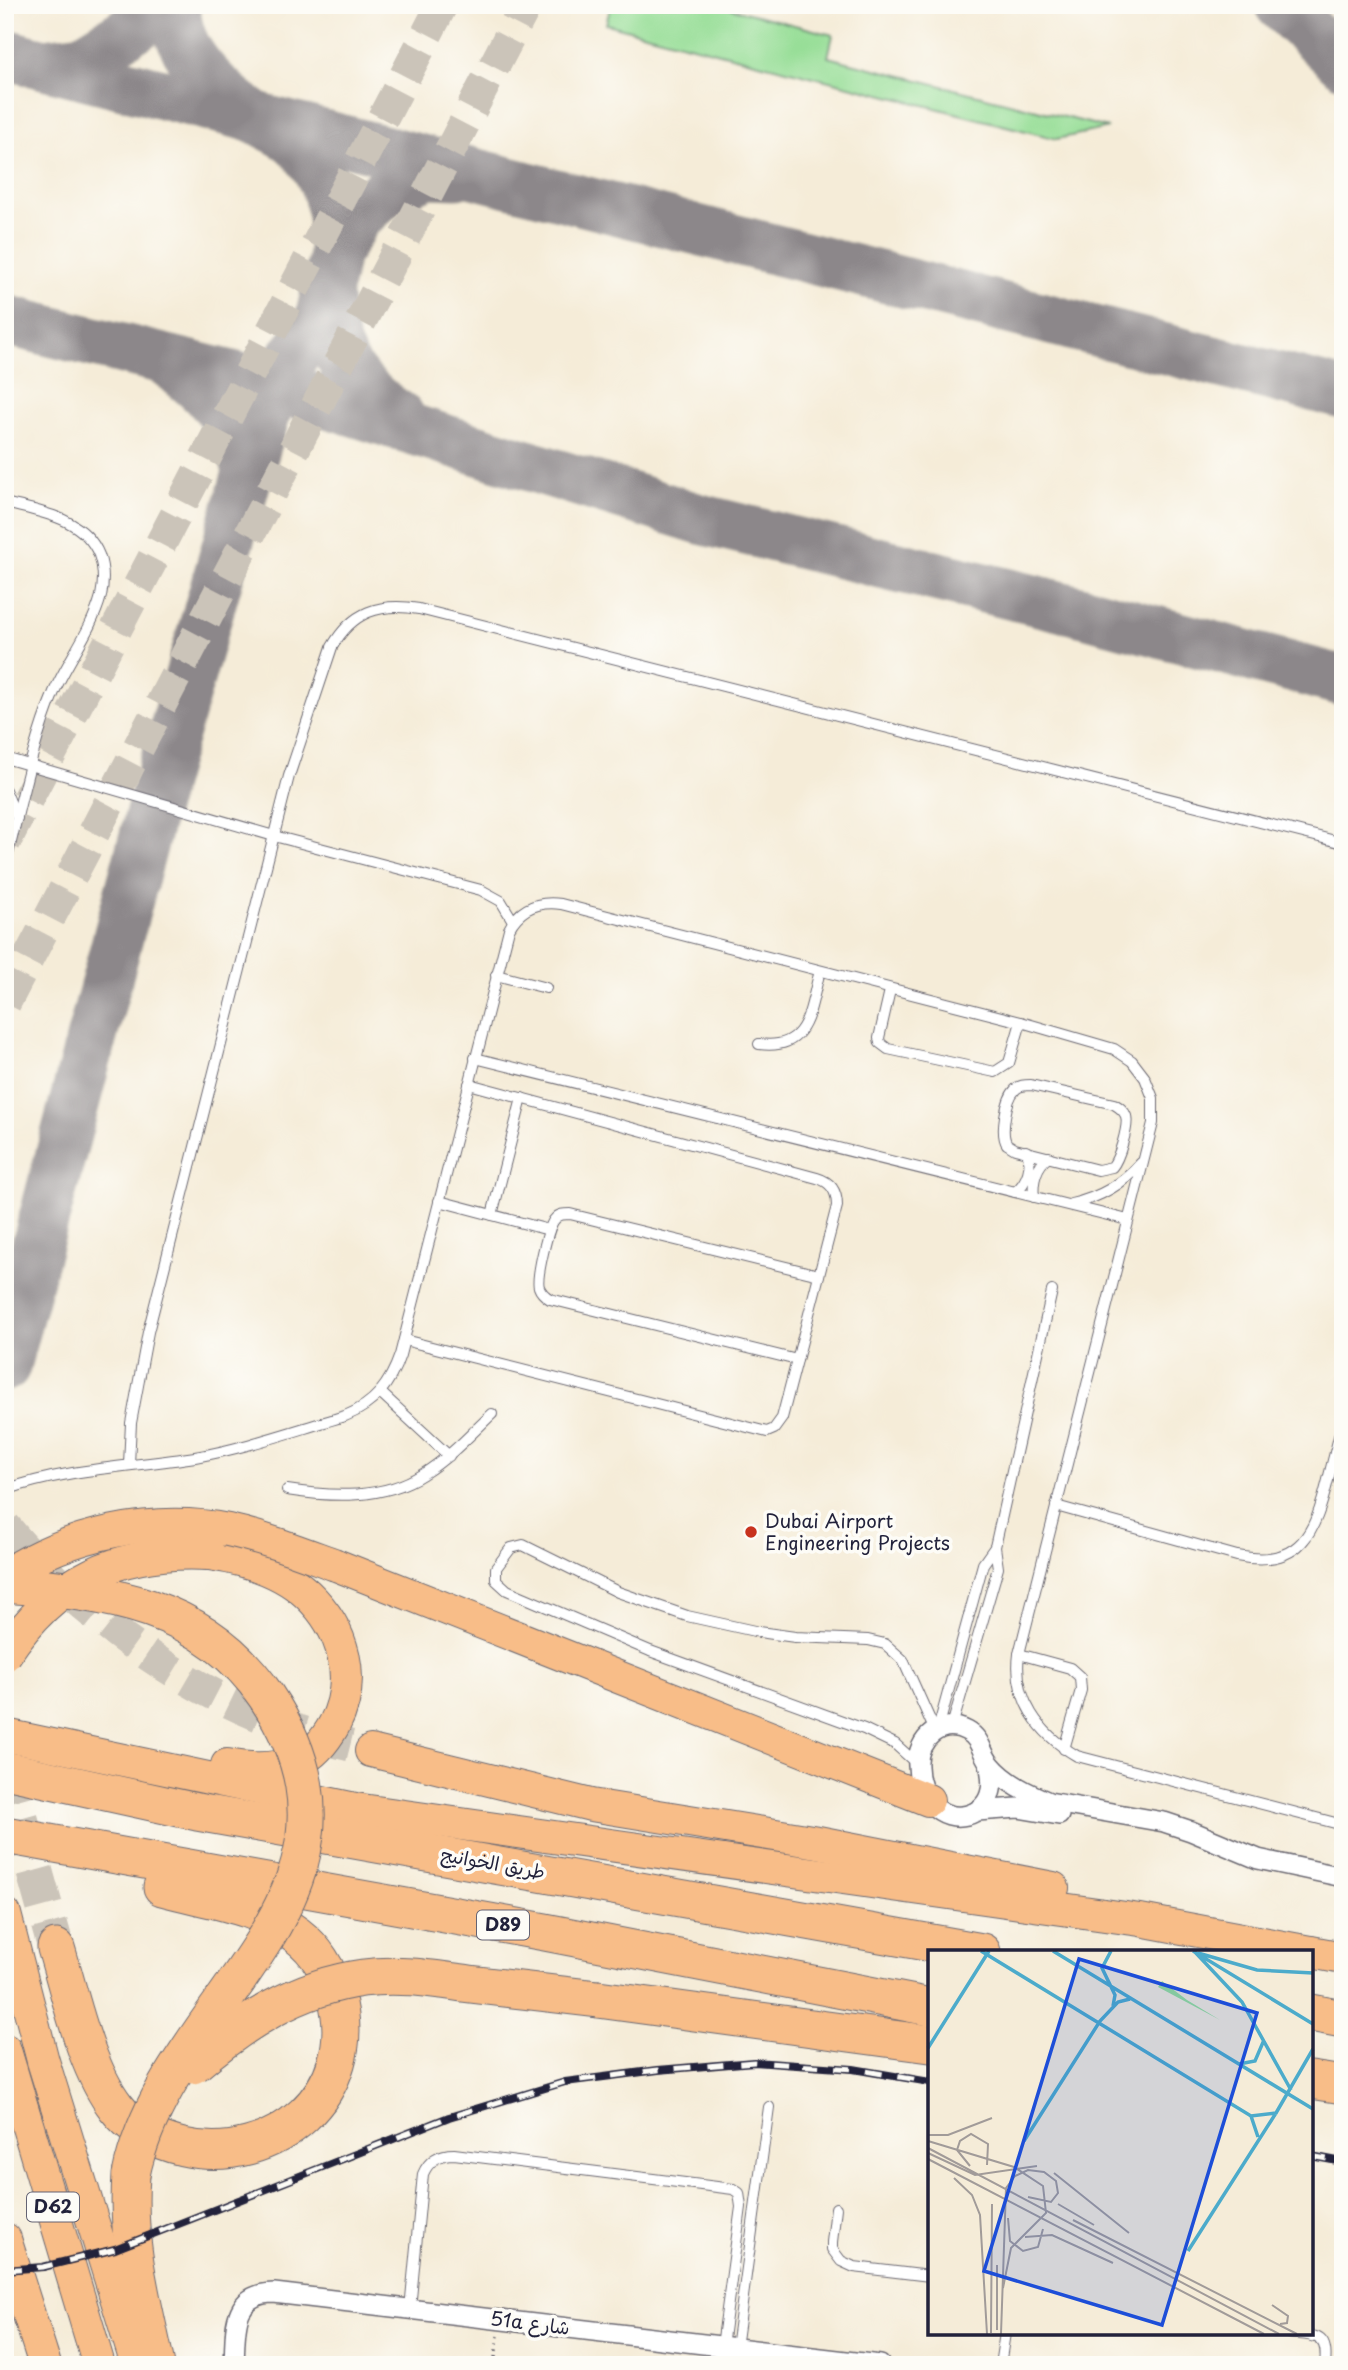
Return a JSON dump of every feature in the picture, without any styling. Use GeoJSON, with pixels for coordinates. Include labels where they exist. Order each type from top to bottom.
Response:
{"type":"FeatureCollection","features":[{"type":"Feature","properties":{"kind":"highway"},"geometry":{"type":"LineString","coordinates":[[5,1584],[110,1596],[153,1608],[195,1627],[231,1654],[260,1687],[283,1726],[299,1768],[305,1834],[302,1856],[288,1898],[267,1938],[165,2088],[143,2130],[131,2175],[128,2207],[130,2240],[156,2365]]}},
{"type":"Feature","properties":{"kind":"highway","name":"طريق الخوانيج"},"geometry":{"type":"LineString","coordinates":[[5,1770],[197,1812],[971,1950]]}},
{"type":"Feature","properties":{"kind":"highway","name":"D89"},"geometry":{"type":"LineString","coordinates":[[5,1835],[545,1932],[928,2007]]}},
{"type":"Feature","properties":{"kind":"highway"},"geometry":{"type":"LineString","coordinates":[[56,1948],[89,2054],[101,2082],[117,2108],[139,2129],[166,2143],[206,2150],[256,2145],[283,2132],[307,2112],[326,2089],[336,2062],[340,2034],[331,1978],[317,1954],[297,1935],[274,1920],[249,1909],[149,1884],[115,1870],[76,1848]]}},
{"type":"Feature","properties":{"kind":"highway"},"geometry":{"type":"LineString","coordinates":[[165,2088],[233,2032],[263,2013],[294,1997],[362,1978],[397,1976],[428,1979],[928,2044]]}},
{"type":"Feature","properties":{"kind":"highway"},"geometry":{"type":"LineString","coordinates":[[1313,2013],[1343,2019]]}},
{"type":"Feature","properties":{"kind":"highway"},"geometry":{"type":"LineString","coordinates":[[1313,2080],[1343,2085]]}},
{"type":"Feature","properties":{"kind":"main road"},"geometry":{"type":"LineString","coordinates":[[5,1575],[51,1551],[98,1535],[124,1530],[177,1525],[249,1535],[336,1565],[928,1800]]}},
{"type":"Feature","properties":{"kind":"main road"},"geometry":{"type":"LineString","coordinates":[[5,1656],[46,1603],[67,1588],[118,1563],[148,1555],[179,1552],[234,1558],[277,1574],[307,1594],[336,1631],[347,1670],[344,1701],[331,1730],[319,1747],[303,1759],[263,1769],[179,1757],[152,1764]]}},
{"type":"Feature","properties":{"kind":"main road"},"geometry":{"type":"LineString","coordinates":[[5,1735],[355,1809],[1140,1920],[1299,1950]]}},
{"type":"Feature","properties":{"kind":"main road"},"geometry":{"type":"LineString","coordinates":[[371,1751],[591,1805],[818,1842],[1012,1878],[1085,1897],[1140,1920]]}},
{"type":"Feature","properties":{"kind":"main road"},"geometry":{"type":"LineString","coordinates":[[5,1914],[43,2061],[137,2365]]}},
{"type":"Feature","properties":{"kind":"main road"},"geometry":{"type":"LineString","coordinates":[[1313,1953],[1343,1958]]}},
{"type":"Feature","properties":{"kind":"main road","name":"D62"},"geometry":{"type":"LineString","coordinates":[[5,2050],[99,2365]]}},
{"type":"Feature","properties":{"kind":"main road","name":"D62"},"geometry":{"type":"LineString","coordinates":[[5,2239],[45,2365]]}},
{"type":"Feature","properties":{"kind":"street"},"geometry":{"type":"LineString","coordinates":[[961,1728],[977,1738],[989,1763],[992,1787],[984,1805],[968,1815],[950,1816],[928,1800],[917,1765],[920,1747],[941,1729],[961,1728]]}},
{"type":"Feature","properties":{"kind":"street"},"geometry":{"type":"LineString","coordinates":[[989,1763],[1018,1787],[1049,1802],[1164,1822],[1185,1828],[1258,1859],[1343,1877]]}},
{"type":"Feature","properties":{"kind":"street"},"geometry":{"type":"LineString","coordinates":[[977,1811],[1018,1808],[1157,1833],[1250,1869],[1343,1888]]}},
{"type":"Feature","properties":{"kind":"street","name":"51a شارع"},"geometry":{"type":"LineString","coordinates":[[234,2365],[238,2314],[244,2304],[263,2293],[729,2347],[762,2358],[880,2365]]}},
{"type":"Feature","properties":{"kind":"lane"},"geometry":{"type":"LineString","coordinates":[[5,503],[69,522],[86,535],[98,553],[104,574],[95,615],[54,692],[30,765],[5,866]]}},
{"type":"Feature","properties":{"kind":"lane"},"geometry":{"type":"LineString","coordinates":[[129,1464],[131,1423],[148,1332],[300,741],[332,647],[340,632],[368,611],[385,606],[402,606],[1343,843]]}},
{"type":"Feature","properties":{"kind":"lane"},"geometry":{"type":"LineString","coordinates":[[5,758],[274,836],[481,890],[501,901],[513,920]]}},
{"type":"Feature","properties":{"kind":"lane"},"geometry":{"type":"LineString","coordinates":[[5,790],[17,820]]}},
{"type":"Feature","properties":{"kind":"lane"},"geometry":{"type":"LineString","coordinates":[[5,1490],[52,1476],[224,1451],[345,1416],[359,1410],[381,1393],[396,1369],[404,1340],[506,937],[513,920],[529,907],[561,904],[1021,1022],[1114,1049],[1124,1054],[1140,1069],[1150,1088],[1154,1110],[1151,1135],[1019,1654],[1019,1680],[1027,1706],[1042,1730],[1064,1749],[1077,1756],[1343,1825]]}},
{"type":"Feature","properties":{"kind":"lane"},"geometry":{"type":"LineString","coordinates":[[760,1044],[783,1045],[797,1037],[806,1024],[820,971]]}},
{"type":"Feature","properties":{"kind":"lane"},"geometry":{"type":"LineString","coordinates":[[496,975],[546,988]]}},
{"type":"Feature","properties":{"kind":"lane"},"geometry":{"type":"LineString","coordinates":[[890,990],[879,1038],[880,1043],[888,1049],[995,1072],[1009,1063],[1021,1022]]}},
{"type":"Feature","properties":{"kind":"lane"},"geometry":{"type":"LineString","coordinates":[[475,1058],[1128,1220]]}},
{"type":"Feature","properties":{"kind":"lane"},"geometry":{"type":"LineString","coordinates":[[404,1340],[767,1432],[774,1429],[782,1418],[837,1206],[835,1191],[825,1180],[469,1084]]}},
{"type":"Feature","properties":{"kind":"lane"},"geometry":{"type":"LineString","coordinates":[[1031,1085],[1114,1104],[1125,1112],[1126,1126],[1118,1158],[1108,1169],[1098,1170],[1049,1157],[1011,1147],[1003,1136],[1010,1098],[1020,1086],[1031,1085]]}},
{"type":"Feature","properties":{"kind":"lane"},"geometry":{"type":"LineString","coordinates":[[492,1215],[522,1098]]}},
{"type":"Feature","properties":{"kind":"lane"},"geometry":{"type":"LineString","coordinates":[[1015,1192],[1024,1183],[1030,1166],[1026,1151]]}},
{"type":"Feature","properties":{"kind":"lane"},"geometry":{"type":"LineString","coordinates":[[1034,1197],[1033,1186],[1038,1169],[1049,1157]]}},
{"type":"Feature","properties":{"kind":"lane"},"geometry":{"type":"LineString","coordinates":[[1067,1205],[1110,1190],[1122,1182],[1143,1160]]}},
{"type":"Feature","properties":{"kind":"lane"},"geometry":{"type":"LineString","coordinates":[[439,1201],[549,1230]]}},
{"type":"Feature","properties":{"kind":"lane"},"geometry":{"type":"LineString","coordinates":[[797,1360],[550,1299],[541,1292],[538,1280],[549,1230],[558,1216],[570,1214],[819,1275]]}},
{"type":"Feature","properties":{"kind":"lane"},"geometry":{"type":"LineString","coordinates":[[941,1729],[998,1568],[995,1547],[1052,1291]]}},
{"type":"Feature","properties":{"kind":"lane"},"geometry":{"type":"LineString","coordinates":[[381,1393],[449,1455]]}},
{"type":"Feature","properties":{"kind":"lane"},"geometry":{"type":"LineString","coordinates":[[287,1490],[320,1495],[355,1495],[389,1489],[421,1476],[449,1455],[492,1414]]}},
{"type":"Feature","properties":{"kind":"lane"},"geometry":{"type":"LineString","coordinates":[[1056,1506],[1237,1556],[1254,1560],[1272,1558],[1289,1552],[1303,1541],[1314,1527],[1343,1421]]}},
{"type":"Feature","properties":{"kind":"lane"},"geometry":{"type":"LineString","coordinates":[[917,1765],[895,1744],[872,1732],[650,1651],[507,1590],[496,1580],[496,1568],[511,1548],[523,1545],[618,1592],[687,1616],[779,1635],[877,1641],[893,1649],[903,1660],[941,1729]]}},
{"type":"Feature","properties":{"kind":"lane"},"geometry":{"type":"LineString","coordinates":[[941,1729],[983,1564],[995,1547]]}},
{"type":"Feature","properties":{"kind":"lane"},"geometry":{"type":"LineString","coordinates":[[1019,1654],[1070,1668],[1080,1677],[1081,1690],[1064,1749]]}},
{"type":"Feature","properties":{"kind":"lane"},"geometry":{"type":"LineString","coordinates":[[729,2347],[769,2107]]}},
{"type":"Feature","properties":{"kind":"lane"},"geometry":{"type":"LineString","coordinates":[[410,2309],[426,2167],[446,2154],[468,2156],[727,2188],[739,2193],[741,2207],[729,2347]]}},
{"type":"Feature","properties":{"kind":"lane"},"geometry":{"type":"LineString","coordinates":[[836,2208],[832,2249],[841,2261],[854,2267],[928,2276]]}},
{"type":"Feature","properties":{"kind":"lane"},"geometry":{"type":"LineString","coordinates":[[1000,2365],[1004,2335]]}},
{"type":"Feature","properties":{"kind":"lane"},"geometry":{"type":"LineString","coordinates":[[1303,2335],[1322,2340],[1326,2350],[1325,2365]]}},
{"type":"Feature","properties":{"kind":"path"},"geometry":{"type":"LineString","coordinates":[[494,2365],[499,2320]]}},
{"type":"Feature","properties":{"kind":"green space"},"geometry":{"type":"Polygon","coordinates":[[[611,5],[718,5],[833,35],[828,57],[1108,128],[1057,139],[606,24],[611,5]]]}},
{"type":"Feature","properties":{"kind":"taxiway"},"geometry":{"type":"LineString","coordinates":[[44,64],[83,59],[153,16],[159,5]]}},
{"type":"Feature","properties":{"kind":"taxiway"},"geometry":{"type":"LineString","coordinates":[[176,5],[182,40],[202,71],[229,98],[295,141],[316,167],[331,205],[334,255]]}},
{"type":"Feature","properties":{"kind":"taxiway"},"geometry":{"type":"LineString","coordinates":[[1280,5],[1343,63]]}},
{"type":"Feature","properties":{"kind":"taxiway"},"geometry":{"type":"LineString","coordinates":[[5,54],[1343,394]]}},
{"type":"Feature","properties":{"kind":"taxiway"},"geometry":{"type":"LineString","coordinates":[[5,1366],[154,801],[273,386],[320,320],[334,255],[356,218],[388,189],[428,173],[456,174]]}},
{"type":"Feature","properties":{"kind":"taxiway"},"geometry":{"type":"LineString","coordinates":[[326,288],[333,338],[343,362],[359,384],[400,417]]}},
{"type":"Feature","properties":{"kind":"taxiway"},"geometry":{"type":"LineString","coordinates":[[5,320],[273,386],[700,519],[1092,614],[1343,681]]}},
{"type":"Feature","properties":{"kind":"taxiway"},"geometry":{"type":"LineString","coordinates":[[169,363],[209,397],[228,421],[243,452],[248,471]]}},
{"type":"Feature","properties":{"kind":"tunnel"},"geometry":{"type":"LineString","coordinates":[[5,842],[442,5]]}},
{"type":"Feature","properties":{"kind":"tunnel"},"geometry":{"type":"LineString","coordinates":[[5,1003],[526,5]]}},
{"type":"Feature","properties":{"kind":"tunnel"},"geometry":{"type":"LineString","coordinates":[[5,1526],[35,1560],[105,1623],[183,1677],[266,1719],[371,1751]]}},
{"type":"Feature","properties":{"kind":"tunnel"},"geometry":{"type":"LineString","coordinates":[[5,1765],[56,1948]]}},
{"type":"Feature","properties":{"kind":"railway"},"geometry":{"type":"LineString","coordinates":[[5,2270],[43,2267],[115,2249],[449,2117],[565,2082],[658,2070],[754,2062],[853,2069],[928,2082]]}},
{"type":"Feature","properties":{"kind":"railway"},"geometry":{"type":"LineString","coordinates":[[1313,2156],[1343,2162]]}},
{"type":"Feature","properties":{"kind":"place","name":"Dubai Airport Engineering Projects"},"geometry":{"type":"Point","coordinates":[751,1532]}}]}
